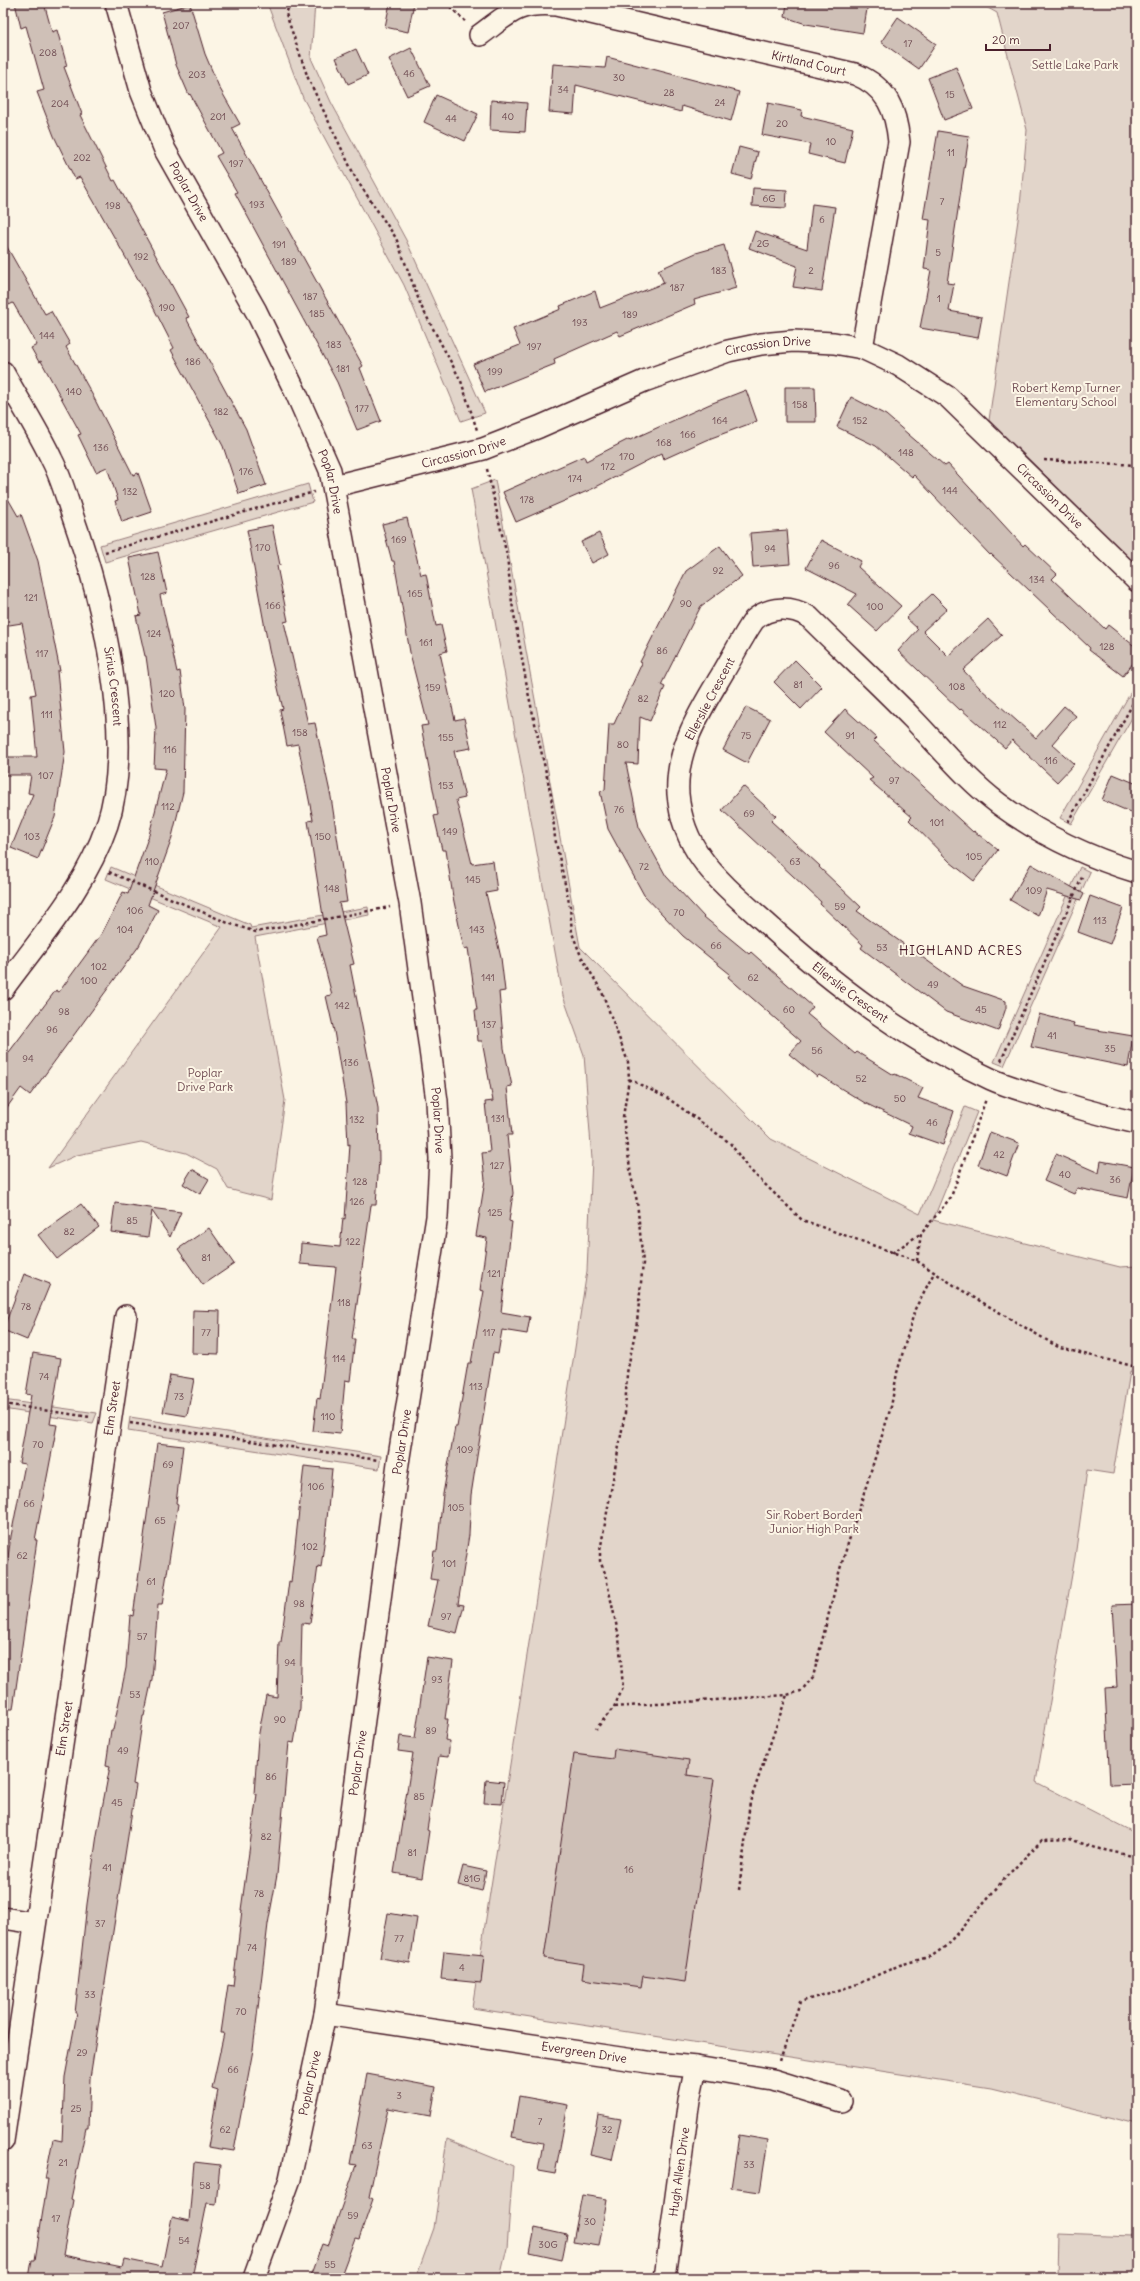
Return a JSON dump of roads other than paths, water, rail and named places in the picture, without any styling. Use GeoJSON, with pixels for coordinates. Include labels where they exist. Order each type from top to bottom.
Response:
{"type":"FeatureCollection","features":[{"type":"Feature","properties":{"kind":"street","name":"Poplar Drive"},"geometry":{"type":"LineString","coordinates":[[116,3],[141,91],[165,150],[256,311],[296,393],[330,470],[410,903],[437,1101],[440,1159],[438,1217],[398,1463],[325,2014],[290,2179],[254,2278]]}},
{"type":"Feature","properties":{"kind":"street","name":"Kirtland Court"},"geometry":{"type":"LineString","coordinates":[[480,36],[516,9],[538,5],[556,5],[855,74],[874,84],[892,105],[897,122],[899,142],[862,348]]}},
{"type":"Feature","properties":{"kind":"street","name":"Circassion Drive"},"geometry":{"type":"LineString","coordinates":[[334,486],[483,449],[539,427],[644,381],[728,350],[761,344],[794,341],[834,342],[862,348],[904,368],[948,397],[1137,582]]}},
{"type":"Feature","properties":{"kind":"street","name":"Sirius Crescent"},"geometry":{"type":"LineString","coordinates":[[3,372],[53,461],[87,558],[112,670],[118,748],[112,803],[107,825],[90,864],[78,886],[3,989]]}},
{"type":"Feature","properties":{"kind":"street","name":"Ellerslie Crescent"},"geometry":{"type":"LineString","coordinates":[[1137,872],[1091,856],[1058,841],[1018,817],[982,790],[896,702],[809,617],[791,609],[771,610],[754,620],[694,723],[681,757],[678,779],[682,816],[692,843],[703,861],[752,911],[802,956],[899,1030],[926,1046],[993,1080],[1095,1114],[1137,1124]]}},
{"type":"Feature","properties":{"kind":"street","name":"Elm Street"},"geometry":{"type":"LineString","coordinates":[[3,2141],[126,1316]]}},
{"type":"Feature","properties":{"kind":"street"},"geometry":{"type":"LineString","coordinates":[[3,1918],[36,1923]]}},
{"type":"Feature","properties":{"kind":"street","name":"Evergreen Drive"},"geometry":{"type":"LineString","coordinates":[[325,2014],[654,2063],[696,2067],[773,2080],[841,2101]]}},
{"type":"Feature","properties":{"kind":"street","name":"Hugh Allen Drive"},"geometry":{"type":"LineString","coordinates":[[665,2278],[688,2100],[696,2067]]}},
{"type":"Feature","properties":{"kind":"district","name":"HIGHLAND ACRES"},"geometry":{"type":"Point","coordinates":[961,950]}},
{"type":"Feature","properties":{"kind":"park label","name":"Settle Lake Park"},"geometry":{"type":"Point","coordinates":[1075,65]}},
{"type":"Feature","properties":{"kind":"park label","name":"Robert Kemp Turner Elementary School"},"geometry":{"type":"Point","coordinates":[1066,395]}},
{"type":"Feature","properties":{"kind":"park label","name":"Poplar Drive Park"},"geometry":{"type":"Point","coordinates":[205,1080]}},
{"type":"Feature","properties":{"kind":"park label","name":"Sir Robert Borden Junior High Park"},"geometry":{"type":"Point","coordinates":[814,1522]}}]}
